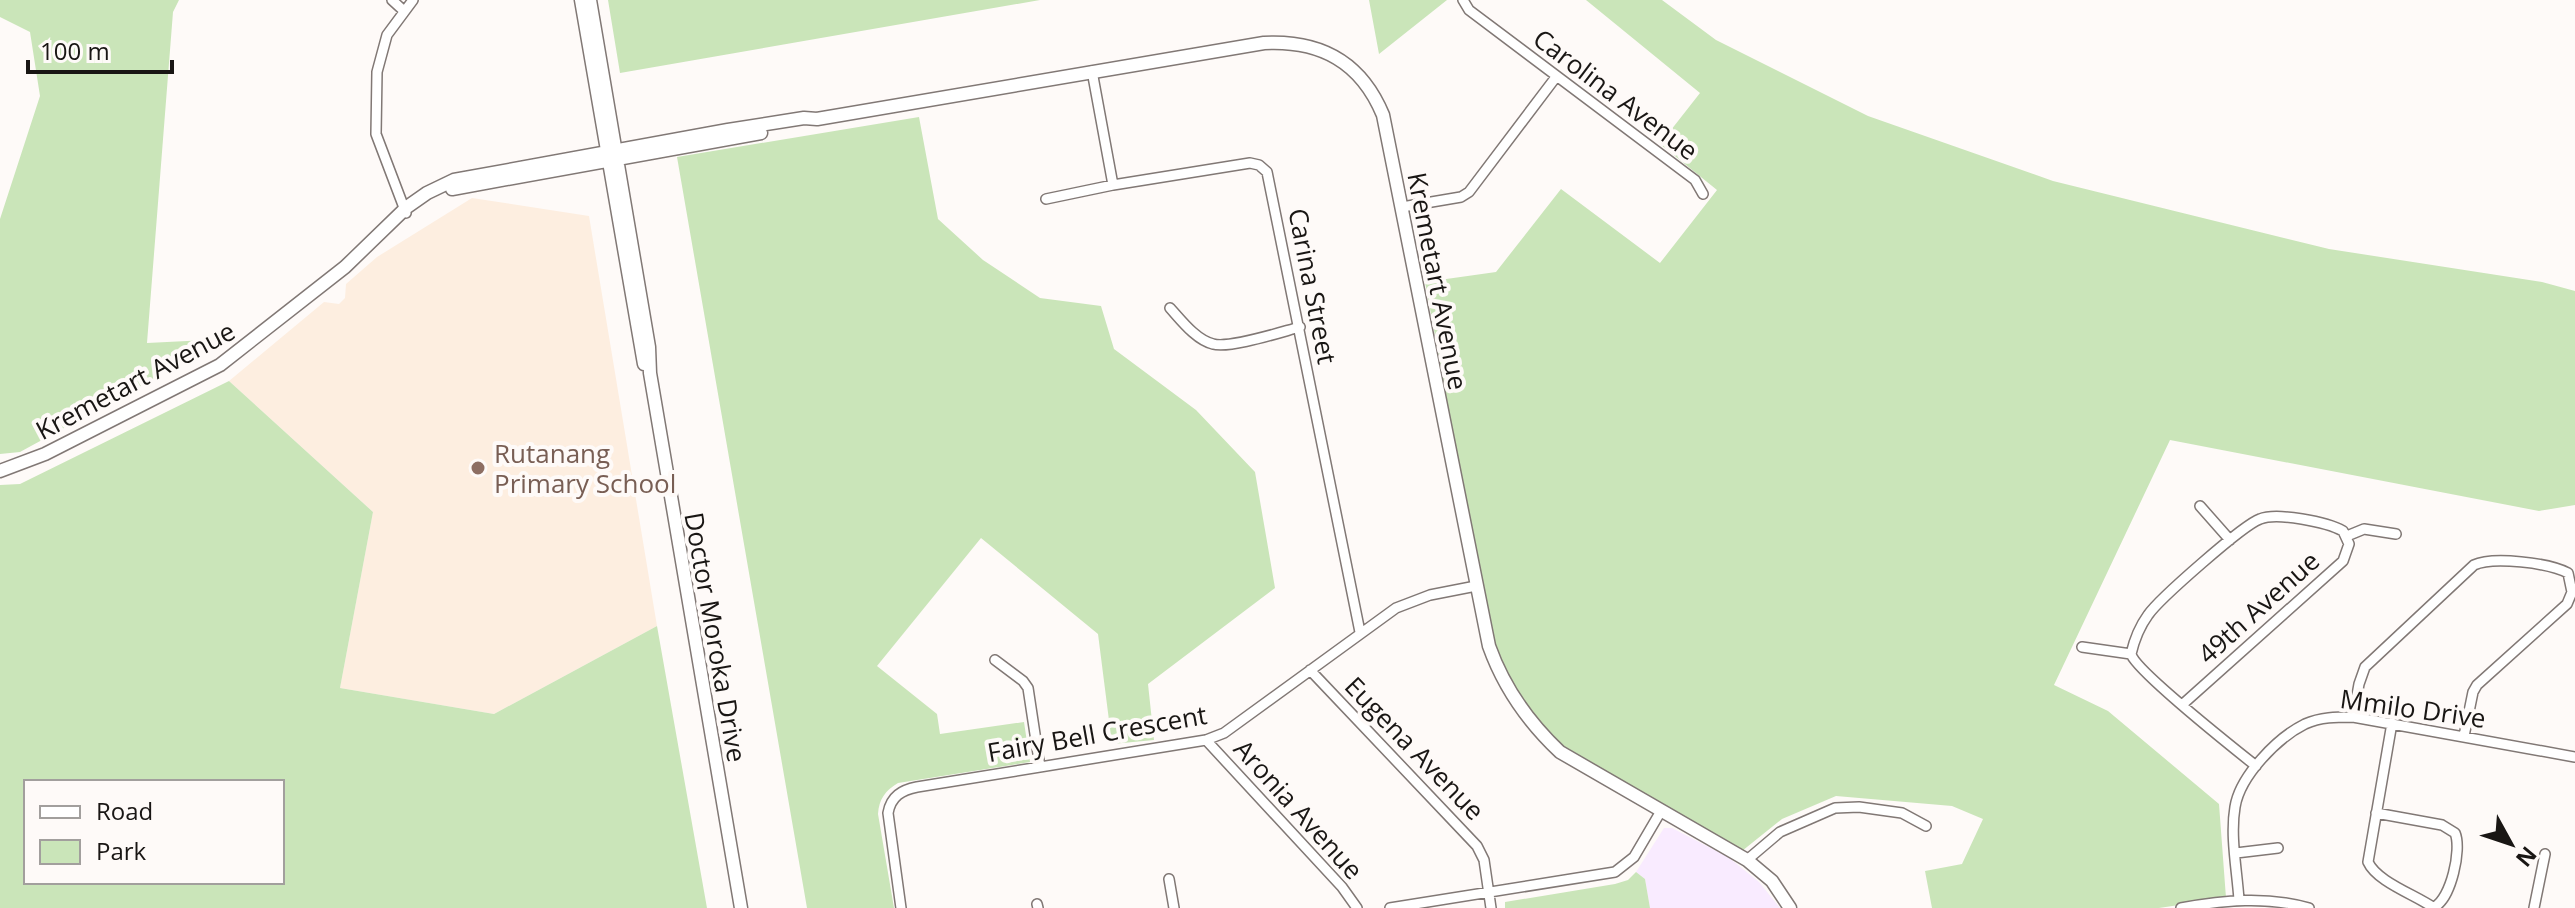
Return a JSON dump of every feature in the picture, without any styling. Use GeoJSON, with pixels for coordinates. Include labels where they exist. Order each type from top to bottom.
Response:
{"type":"FeatureCollection","features":[{"type":"Feature","properties":{"kind":"street"},"geometry":{"type":"LineString","coordinates":[[392,0],[404,11]]}},
{"type":"Feature","properties":{"kind":"street"},"geometry":{"type":"LineString","coordinates":[[405,212],[380,149],[376,122],[377,72],[387,35],[413,0]]}},
{"type":"Feature","properties":{"kind":"street","name":"Doctor Moroka Drive"},"geometry":{"type":"LineString","coordinates":[[581,0],[612,156]]}},
{"type":"Feature","properties":{"kind":"street","name":"Doctor Moroka Drive"},"geometry":{"type":"LineString","coordinates":[[590,0],[641,348],[650,373],[741,908]]}},
{"type":"Feature","properties":{"kind":"street","name":"Carolina Avenue"},"geometry":{"type":"LineString","coordinates":[[1463,0],[1469,10],[1695,180],[1703,194]]}},
{"type":"Feature","properties":{"kind":"street","name":"Kremetart Avenue"},"geometry":{"type":"LineString","coordinates":[[0,471],[45,454],[220,365],[345,267],[405,212],[455,188],[612,156],[801,126],[817,119],[1092,71],[1264,43],[1290,42],[1318,49],[1351,67],[1377,101],[1383,115],[1476,586],[1489,646],[1499,675],[1522,711],[1560,752],[1747,860],[1772,881],[1790,908]]}},
{"type":"Feature","properties":{"kind":"street"},"geometry":{"type":"LineString","coordinates":[[1092,71],[1113,185]]}},
{"type":"Feature","properties":{"kind":"street"},"geometry":{"type":"LineString","coordinates":[[1402,207],[1461,197],[1469,192],[1556,77]]}},
{"type":"Feature","properties":{"kind":"street","name":"Carina Street"},"geometry":{"type":"LineString","coordinates":[[1046,199],[1250,163],[1262,166],[1269,175],[1360,632]]}},
{"type":"Feature","properties":{"kind":"street"},"geometry":{"type":"LineString","coordinates":[[1170,308],[1198,336],[1213,345],[1300,327]]}},
{"type":"Feature","properties":{"kind":"street"},"geometry":{"type":"LineString","coordinates":[[2200,506],[2230,540]]}},
{"type":"Feature","properties":{"kind":"street","name":"49th Avenue"},"geometry":{"type":"LineString","coordinates":[[2131,654],[2148,615],[2230,540],[2261,518],[2274,516],[2328,525],[2343,531],[2349,544],[2343,561],[2183,704]]}},
{"type":"Feature","properties":{"kind":"street","name":"49th Avenue"},"geometry":{"type":"LineString","coordinates":[[2347,536],[2364,529],[2396,534]]}},
{"type":"Feature","properties":{"kind":"street"},"geometry":{"type":"LineString","coordinates":[[2353,717],[2365,667],[2474,565],[2483,560],[2503,560],[2572,570],[2572,592],[2567,604],[2475,689],[2464,736]]}},
{"type":"Feature","properties":{"kind":"street","name":"Fairy Bell Crescent"},"geometry":{"type":"LineString","coordinates":[[901,908],[888,813],[898,794],[917,787],[1206,740],[1224,733],[1360,632],[1411,601],[1476,586]]}},
{"type":"Feature","properties":{"kind":"street"},"geometry":{"type":"LineString","coordinates":[[2082,647],[2131,654],[2137,665],[2256,766]]}},
{"type":"Feature","properties":{"kind":"street"},"geometry":{"type":"LineString","coordinates":[[995,660],[1028,688],[1040,767]]}},
{"type":"Feature","properties":{"kind":"street","name":"Eugena Avenue"},"geometry":{"type":"LineString","coordinates":[[1310,670],[1477,846],[1484,860],[1491,908]]}},
{"type":"Feature","properties":{"kind":"street","name":"Mmilo Drive"},"geometry":{"type":"LineString","coordinates":[[2239,900],[2234,824],[2236,802],[2246,778],[2256,766],[2304,725],[2327,717],[2353,717],[2575,757]]}},
{"type":"Feature","properties":{"kind":"street"},"geometry":{"type":"LineString","coordinates":[[2376,813],[2442,825],[2455,833],[2459,843],[2449,889],[2443,901],[2434,908],[2379,876],[2369,866],[2368,856],[2392,723]]}},
{"type":"Feature","properties":{"kind":"street","name":"Aronia Avenue"},"geometry":{"type":"LineString","coordinates":[[1206,740],[1342,887],[1357,908]]}},
{"type":"Feature","properties":{"kind":"street"},"geometry":{"type":"LineString","coordinates":[[1747,860],[1780,832],[1835,808],[1859,807],[1902,813],[1926,826]]}},
{"type":"Feature","properties":{"kind":"street"},"geometry":{"type":"LineString","coordinates":[[1390,908],[1615,872],[1634,857],[1661,811]]}},
{"type":"Feature","properties":{"kind":"street"},"geometry":{"type":"LineString","coordinates":[[2236,853],[2278,848]]}},
{"type":"Feature","properties":{"kind":"street"},"geometry":{"type":"LineString","coordinates":[[2534,908],[2545,854]]}},
{"type":"Feature","properties":{"kind":"street"},"geometry":{"type":"LineString","coordinates":[[1169,879],[1174,908]]}},
{"type":"Feature","properties":{"kind":"street"},"geometry":{"type":"LineString","coordinates":[[2181,908],[2239,900],[2280,902],[2309,908]]}},
{"type":"Feature","properties":{"kind":"shaded area","name":"Rutanang Primary School"},"geometry":{"type":"Polygon","coordinates":[[[472,198],[589,216],[657,626],[494,714],[340,688],[373,512],[229,381],[324,302],[339,304],[345,298],[346,284],[377,257],[472,198]]]}},
{"type":"Feature","properties":{"kind":"shaded area"},"geometry":{"type":"Polygon","coordinates":[[[1664,828],[1672,828],[1728,857],[1759,882],[1780,908],[1650,908],[1645,879],[1636,872],[1664,828]]]}},
{"type":"Feature","properties":{"kind":"green space"},"geometry":{"type":"Polygon","coordinates":[[[0,0],[179,0],[173,12],[147,343],[227,339],[20,452],[0,454],[0,219],[40,96],[30,32],[0,17],[0,0]]]}},
{"type":"Feature","properties":{"kind":"green space"},"geometry":{"type":"Polygon","coordinates":[[[608,0],[1040,0],[620,73],[608,0]]]}},
{"type":"Feature","properties":{"kind":"green space"},"geometry":{"type":"Polygon","coordinates":[[[1369,0],[1447,0],[1379,54],[1369,0]]]}},
{"type":"Feature","properties":{"kind":"green space"},"geometry":{"type":"Polygon","coordinates":[[[1586,0],[1662,0],[1716,40],[1868,116],[2053,181],[2329,249],[2542,282],[2575,291],[2575,505],[2539,511],[2170,440],[2054,685],[2108,711],[2219,804],[2226,898],[2159,908],[1932,908],[1925,871],[1962,864],[1983,819],[1952,806],[1836,796],[1782,819],[1742,851],[1563,748],[1554,739],[1510,681],[1492,635],[1479,579],[1425,282],[1496,272],[1561,189],[1660,263],[1717,190],[1660,144],[1700,93],[1586,0]]]}},
{"type":"Feature","properties":{"kind":"green space"},"geometry":{"type":"Polygon","coordinates":[[[919,117],[938,219],[983,260],[1040,298],[1101,306],[1114,349],[1196,410],[1255,472],[1275,588],[1148,684],[1154,740],[1112,744],[1098,634],[981,538],[877,666],[937,714],[940,734],[1024,722],[1030,762],[898,783],[884,796],[878,814],[894,908],[807,908],[677,157],[919,117]]]}},
{"type":"Feature","properties":{"kind":"green space"},"geometry":{"type":"Polygon","coordinates":[[[229,381],[373,512],[340,688],[494,714],[657,626],[707,908],[0,908],[0,485],[20,484],[229,381]]]}},
{"type":"Feature","properties":{"kind":"green space"},"geometry":{"type":"Polygon","coordinates":[[[1636,872],[1645,879],[1650,908],[1505,908],[1505,902],[1615,884],[1628,880],[1636,872]]]}},
{"type":"Feature","properties":{"kind":"place","name":"Rutanang Primary School"},"geometry":{"type":"Point","coordinates":[478,468]}}]}
